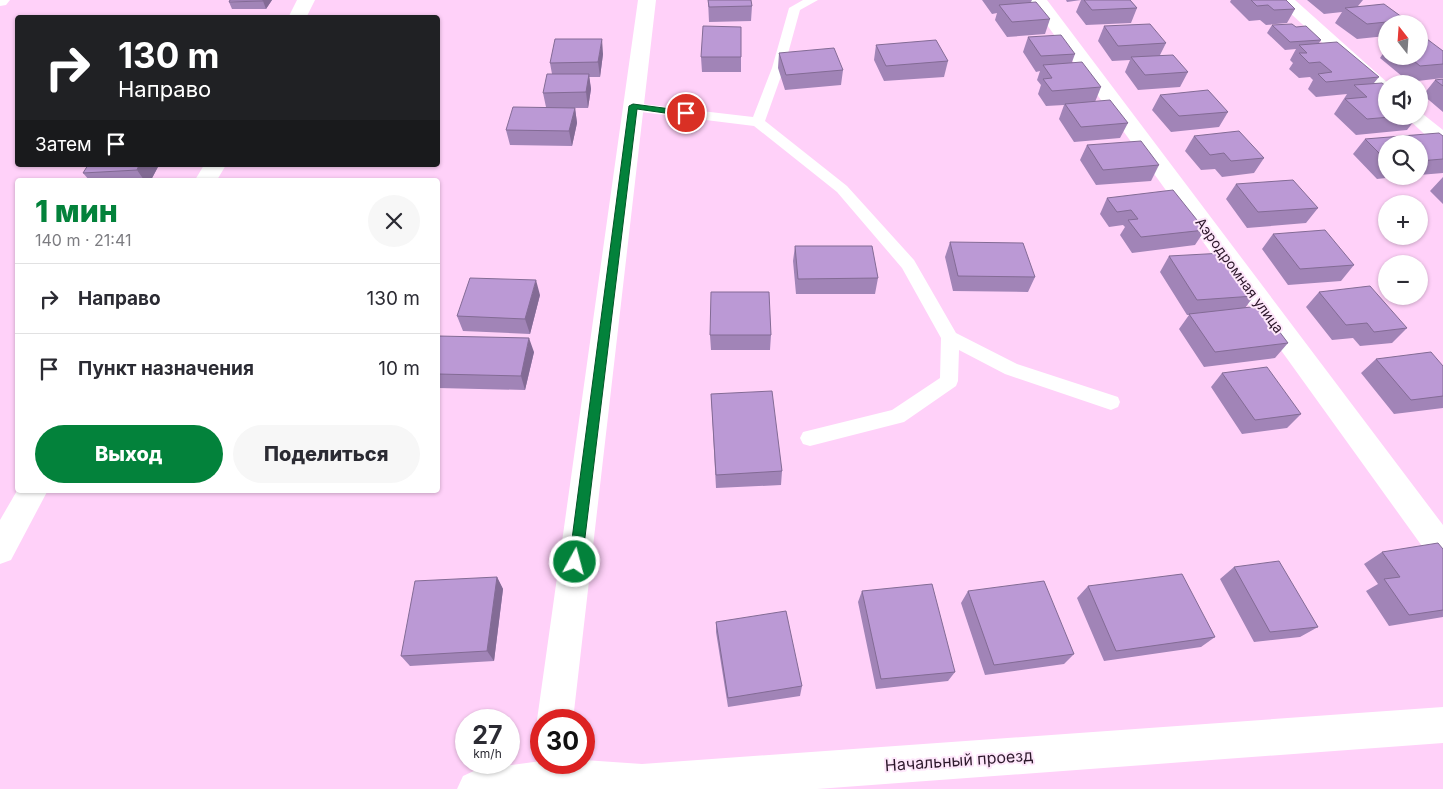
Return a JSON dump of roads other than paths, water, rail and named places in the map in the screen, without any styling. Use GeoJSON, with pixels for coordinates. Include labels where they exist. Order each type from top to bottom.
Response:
{"type":"FeatureCollection","features":[{"type":"Feature","properties":{"kind":"street"},"geometry":{"type":"LineString","coordinates":[[298,15],[306,0]]}},
{"type":"Feature","properties":{"kind":"street"},"geometry":{"type":"LineString","coordinates":[[556,709],[647,0]]}},
{"type":"Feature","properties":{"kind":"street","name":"Аэродромная улица"},"geometry":{"type":"LineString","coordinates":[[1038,0],[1443,550]]}},
{"type":"Feature","properties":{"kind":"street"},"geometry":{"type":"LineString","coordinates":[[1284,0],[1378,83]]}},
{"type":"Feature","properties":{"kind":"street"},"geometry":{"type":"LineString","coordinates":[[1425,125],[1443,141]]}},
{"type":"Feature","properties":{"kind":"street"},"geometry":{"type":"LineString","coordinates":[[207,178],[214,167]]}},
{"type":"Feature","properties":{"kind":"street"},"geometry":{"type":"LineString","coordinates":[[0,550],[31,493]]}},
{"type":"Feature","properties":{"kind":"street","name":"Начальный проезд"},"geometry":{"type":"LineString","coordinates":[[476,789],[547,777],[642,783],[1443,725]]}},
{"type":"Feature","properties":{"kind":"lane"},"geometry":{"type":"LineString","coordinates":[[758,122],[778,68],[795,8],[812,0]]}},
{"type":"Feature","properties":{"kind":"lane"},"geometry":{"type":"LineString","coordinates":[[633,106],[758,122],[842,189],[908,264],[950,338],[949,381],[897,416],[810,438]]}},
{"type":"Feature","properties":{"kind":"lane"},"geometry":{"type":"LineString","coordinates":[[950,338],[1011,369],[1111,402]]}}]}
